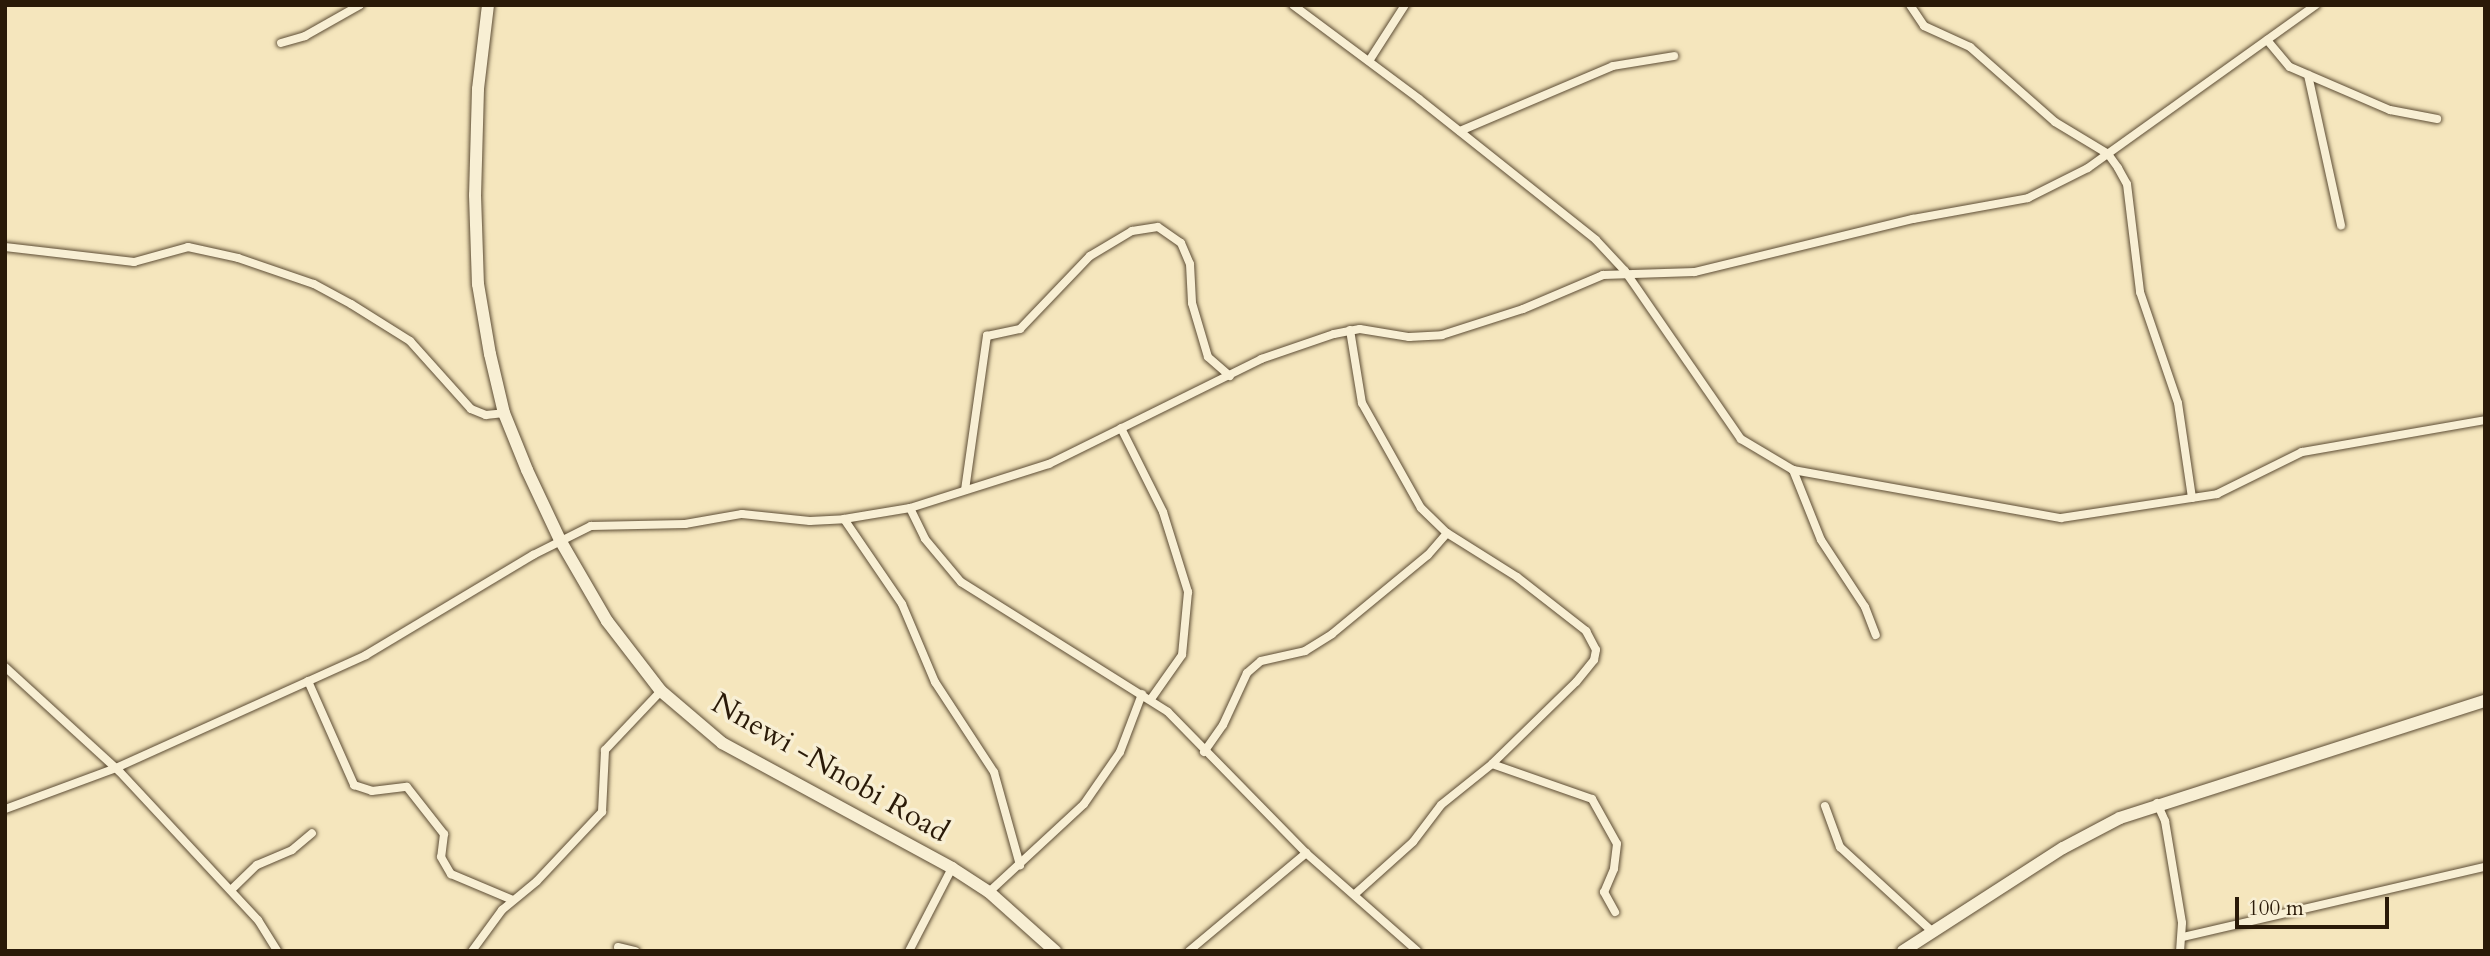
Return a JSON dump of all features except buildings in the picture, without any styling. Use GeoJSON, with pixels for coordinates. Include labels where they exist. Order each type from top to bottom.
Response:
{"type":"FeatureCollection","features":[{"type":"Feature","properties":{"kind":"main road","name":"Nnewi -Nnobi Road"},"geometry":{"type":"LineString","coordinates":[[488,5],[475,158],[480,296],[504,413],[559,540],[607,621],[661,691],[722,743],[989,892],[1055,951]]}},
{"type":"Feature","properties":{"kind":"main road"},"geometry":{"type":"LineString","coordinates":[[1903,951],[2063,848],[2157,803],[2485,701]]}},
{"type":"Feature","properties":{"kind":"street"},"geometry":{"type":"LineString","coordinates":[[281,43],[305,36],[360,5]]}},
{"type":"Feature","properties":{"kind":"street"},"geometry":{"type":"LineString","coordinates":[[1293,5],[1370,61],[1596,240],[1625,271],[1741,439],[1793,470],[2061,518],[2217,494],[2302,452],[2485,421]]}},
{"type":"Feature","properties":{"kind":"street"},"geometry":{"type":"LineString","coordinates":[[1370,61],[1405,5]]}},
{"type":"Feature","properties":{"kind":"street"},"geometry":{"type":"LineString","coordinates":[[1910,5],[1924,26],[1970,47],[2074,137],[2108,154],[2127,184],[2138,282],[2178,403],[2192,499]]}},
{"type":"Feature","properties":{"kind":"street"},"geometry":{"type":"LineString","coordinates":[[5,808],[116,768],[402,637],[559,540],[591,526],[673,525],[742,514],[810,521],[844,519],[910,508],[1049,464],[1291,347],[1350,330],[1409,337],[1442,335],[1523,309],[1589,279],[1625,271],[1662,276],[1695,272],[1913,219],[1982,209],[2067,182],[2316,5]]}},
{"type":"Feature","properties":{"kind":"street"},"geometry":{"type":"LineString","coordinates":[[2267,40],[2280,60],[2308,75],[2390,110],[2437,120]]}},
{"type":"Feature","properties":{"kind":"street"},"geometry":{"type":"LineString","coordinates":[[1460,131],[1613,66],[1674,56]]}},
{"type":"Feature","properties":{"kind":"street"},"geometry":{"type":"LineString","coordinates":[[2308,75],[2341,225]]}},
{"type":"Feature","properties":{"kind":"street"},"geometry":{"type":"LineString","coordinates":[[965,490],[987,337],[1020,329],[1090,256],[1132,231],[1158,227],[1181,243],[1189,264],[1192,303],[1208,356],[1230,376]]}},
{"type":"Feature","properties":{"kind":"street"},"geometry":{"type":"LineString","coordinates":[[5,247],[134,262],[188,247],[239,258],[314,284],[351,304],[410,341],[471,409],[486,415],[504,413]]}},
{"type":"Feature","properties":{"kind":"street"},"geometry":{"type":"LineString","coordinates":[[1350,330],[1362,403],[1406,486],[1447,533],[1544,597],[1586,631],[1596,650],[1594,660],[1576,682],[1492,764],[1441,805],[1413,842],[1354,895]]}},
{"type":"Feature","properties":{"kind":"street"},"geometry":{"type":"LineString","coordinates":[[1121,428],[1163,512],[1188,592],[1182,655],[1150,699]]}},
{"type":"Feature","properties":{"kind":"street"},"geometry":{"type":"LineString","coordinates":[[1793,470],[1821,540],[1865,607],[1876,635]]}},
{"type":"Feature","properties":{"kind":"street"},"geometry":{"type":"LineString","coordinates":[[910,508],[925,539],[961,582],[1009,616],[1150,699],[1181,724],[1204,752],[1306,853],[1416,951]]}},
{"type":"Feature","properties":{"kind":"street"},"geometry":{"type":"LineString","coordinates":[[844,519],[902,604],[935,682],[994,772],[1020,865]]}},
{"type":"Feature","properties":{"kind":"street"},"geometry":{"type":"LineString","coordinates":[[1204,752],[1223,725],[1247,673],[1261,662],[1305,651],[1332,634],[1428,555],[1447,533]]}},
{"type":"Feature","properties":{"kind":"street"},"geometry":{"type":"LineString","coordinates":[[5,667],[116,768],[231,890],[277,951]]}},
{"type":"Feature","properties":{"kind":"street"},"geometry":{"type":"LineString","coordinates":[[308,681],[354,785],[372,791],[407,787],[444,834],[441,858],[451,874],[513,900]]}},
{"type":"Feature","properties":{"kind":"street"},"geometry":{"type":"LineString","coordinates":[[471,951],[513,900],[602,812],[605,750],[661,691]]}},
{"type":"Feature","properties":{"kind":"street"},"geometry":{"type":"LineString","coordinates":[[989,892],[1091,795],[1120,752],[1142,694]]}},
{"type":"Feature","properties":{"kind":"street"},"geometry":{"type":"LineString","coordinates":[[1492,764],[1592,799],[1617,844],[1614,869],[1604,892],[1615,912]]}},
{"type":"Feature","properties":{"kind":"street"},"geometry":{"type":"LineString","coordinates":[[2157,803],[2165,821],[2183,937],[2180,951]]}},
{"type":"Feature","properties":{"kind":"street"},"geometry":{"type":"LineString","coordinates":[[1825,806],[1840,847],[1934,933]]}},
{"type":"Feature","properties":{"kind":"street"},"geometry":{"type":"LineString","coordinates":[[231,890],[257,865],[292,850],[312,833]]}},
{"type":"Feature","properties":{"kind":"street"},"geometry":{"type":"LineString","coordinates":[[1189,951],[1306,853]]}},
{"type":"Feature","properties":{"kind":"street"},"geometry":{"type":"LineString","coordinates":[[2183,937],[2485,866]]}},
{"type":"Feature","properties":{"kind":"street"},"geometry":{"type":"LineString","coordinates":[[909,951],[952,869]]}},
{"type":"Feature","properties":{"kind":"street"},"geometry":{"type":"LineString","coordinates":[[618,947],[636,951]]}}]}
